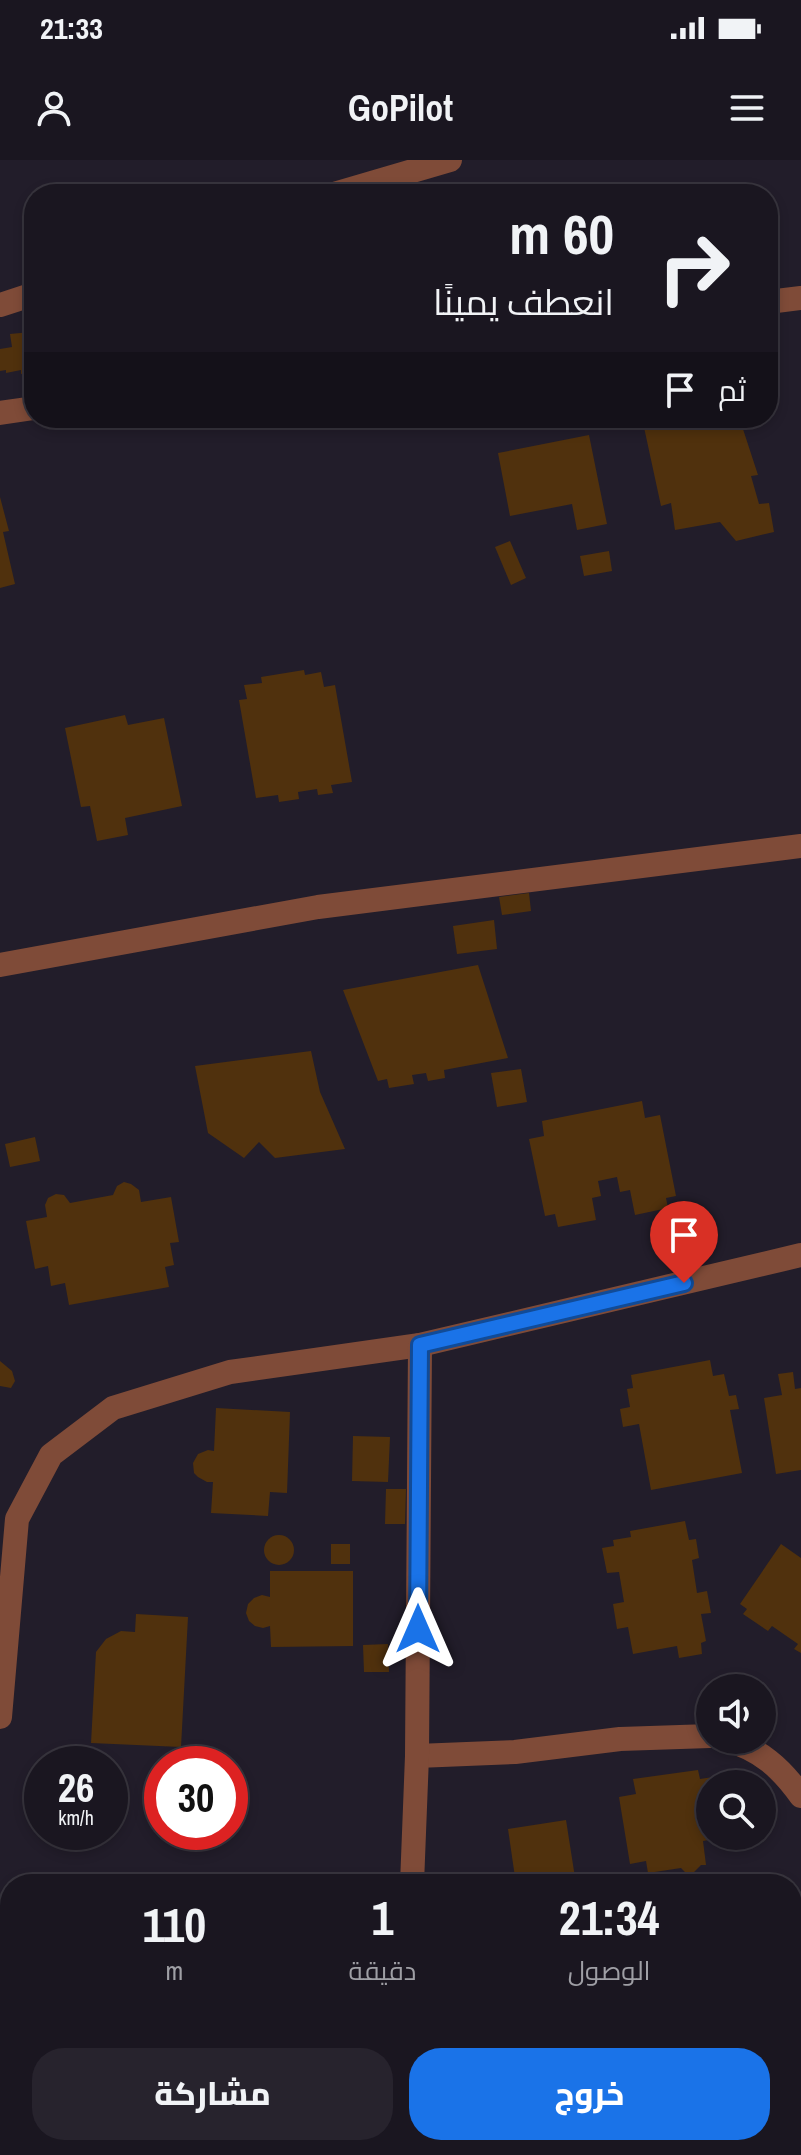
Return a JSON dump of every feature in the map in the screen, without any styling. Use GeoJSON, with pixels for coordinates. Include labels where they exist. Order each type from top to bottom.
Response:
{"type":"FeatureCollection","features":[{"type":"Feature","properties":{"kind":"street"},"geometry":{"type":"LineString","coordinates":[[368,184],[450,160]]}},
{"type":"Feature","properties":{"kind":"street"},"geometry":{"type":"LineString","coordinates":[[0,305],[24,297]]}},
{"type":"Feature","properties":{"kind":"street"},"geometry":{"type":"LineString","coordinates":[[778,301],[801,298]]}},
{"type":"Feature","properties":{"kind":"street"},"geometry":{"type":"LineString","coordinates":[[0,413],[24,409]]}},
{"type":"Feature","properties":{"kind":"street"},"geometry":{"type":"LineString","coordinates":[[0,965],[318,907],[801,846]]}},
{"type":"Feature","properties":{"kind":"street"},"geometry":{"type":"LineString","coordinates":[[0,1717],[17,1519],[51,1455],[113,1408],[230,1372],[420,1345],[801,1255]]}},
{"type":"Feature","properties":{"kind":"street"},"geometry":{"type":"LineString","coordinates":[[412,1874],[417,1756],[420,1345]]}},
{"type":"Feature","properties":{"kind":"street"},"geometry":{"type":"LineString","coordinates":[[417,1756],[515,1752],[620,1739],[696,1736]]}},
{"type":"Feature","properties":{"kind":"street"},"geometry":{"type":"LineString","coordinates":[[758,1754],[785,1774],[801,1796]]}},
{"type":"Feature","properties":{"kind":"building"},"geometry":{"type":"Polygon","coordinates":[[[24,333],[24,374],[21,374],[21,370],[0,371],[0,349],[12,347],[10,334],[24,333]]]}},
{"type":"Feature","properties":{"kind":"building"},"geometry":{"type":"Polygon","coordinates":[[[644,428],[743,428],[758,475],[751,476],[759,504],[769,503],[774,532],[736,541],[720,522],[675,530],[671,503],[661,506],[644,428]]]}},
{"type":"Feature","properties":{"kind":"building"},"geometry":{"type":"Polygon","coordinates":[[[589,435],[607,524],[577,530],[572,504],[510,516],[498,453],[589,435]]]}},
{"type":"Feature","properties":{"kind":"building"},"geometry":{"type":"Polygon","coordinates":[[[0,497],[9,531],[3,532],[15,584],[0,588],[0,497]]]}},
{"type":"Feature","properties":{"kind":"building"},"geometry":{"type":"Polygon","coordinates":[[[510,541],[526,578],[511,585],[495,547],[510,541]]]}},
{"type":"Feature","properties":{"kind":"building"},"geometry":{"type":"Polygon","coordinates":[[[609,551],[612,571],[584,576],[580,556],[609,551]]]}},
{"type":"Feature","properties":{"kind":"building"},"geometry":{"type":"Polygon","coordinates":[[[304,670],[305,675],[321,672],[324,687],[335,685],[352,782],[331,785],[333,793],[318,795],[317,789],[298,792],[299,799],[279,802],[278,795],[256,798],[239,700],[247,699],[244,685],[262,683],[261,677],[304,670]]]}},
{"type":"Feature","properties":{"kind":"building"},"geometry":{"type":"Polygon","coordinates":[[[125,715],[128,725],[164,718],[182,806],[125,818],[128,835],[97,841],[90,806],[81,807],[65,728],[125,715]]]}},
{"type":"Feature","properties":{"kind":"building"},"geometry":{"type":"Polygon","coordinates":[[[529,893],[531,911],[502,915],[499,897],[529,893]]]}},
{"type":"Feature","properties":{"kind":"building"},"geometry":{"type":"Polygon","coordinates":[[[494,920],[497,949],[457,954],[453,926],[494,920]]]}},
{"type":"Feature","properties":{"kind":"building"},"geometry":{"type":"Polygon","coordinates":[[[478,965],[508,1058],[444,1070],[445,1078],[428,1081],[426,1073],[412,1075],[414,1084],[389,1088],[387,1079],[378,1081],[343,990],[478,965]]]}},
{"type":"Feature","properties":{"kind":"building"},"geometry":{"type":"Polygon","coordinates":[[[311,1051],[320,1092],[345,1149],[275,1158],[259,1142],[244,1158],[208,1133],[195,1066],[311,1051]]]}},
{"type":"Feature","properties":{"kind":"building"},"geometry":{"type":"Polygon","coordinates":[[[521,1069],[527,1102],[497,1107],[491,1073],[521,1069]]]}},
{"type":"Feature","properties":{"kind":"building"},"geometry":{"type":"Polygon","coordinates":[[[642,1101],[645,1118],[660,1115],[676,1196],[666,1198],[668,1208],[635,1215],[630,1190],[620,1192],[617,1177],[598,1181],[601,1196],[592,1198],[596,1220],[558,1227],[555,1214],[545,1216],[529,1139],[544,1136],[542,1121],[642,1101]]]}},
{"type":"Feature","properties":{"kind":"building"},"geometry":{"type":"Polygon","coordinates":[[[35,1137],[40,1161],[10,1167],[5,1144],[35,1137]]]}},
{"type":"Feature","properties":{"kind":"building"},"geometry":{"type":"Polygon","coordinates":[[[124,1182],[139,1190],[141,1202],[171,1197],[179,1242],[170,1243],[174,1265],[165,1267],[169,1287],[69,1305],[65,1283],[51,1286],[48,1266],[35,1269],[26,1221],[47,1217],[45,1205],[48,1198],[56,1194],[64,1195],[70,1203],[113,1195],[117,1186],[124,1182]]]}},
{"type":"Feature","properties":{"kind":"building"},"geometry":{"type":"Polygon","coordinates":[[[710,1360],[713,1376],[724,1374],[729,1396],[736,1395],[739,1409],[730,1410],[742,1473],[651,1490],[639,1424],[623,1427],[620,1409],[630,1407],[627,1389],[633,1388],[631,1375],[710,1360]]]}},
{"type":"Feature","properties":{"kind":"building"},"geometry":{"type":"Polygon","coordinates":[[[0,1361],[12,1371],[15,1381],[11,1388],[0,1386],[0,1361]]]}},
{"type":"Feature","properties":{"kind":"building"},"geometry":{"type":"Polygon","coordinates":[[[793,1372],[795,1389],[801,1388],[801,1470],[776,1474],[764,1398],[782,1395],[778,1374],[793,1372]]]}},
{"type":"Feature","properties":{"kind":"building"},"geometry":{"type":"Polygon","coordinates":[[[216,1408],[290,1412],[287,1493],[270,1492],[268,1516],[211,1513],[213,1482],[198,1477],[194,1473],[193,1463],[198,1454],[214,1451],[216,1408]]]}},
{"type":"Feature","properties":{"kind":"building"},"geometry":{"type":"Polygon","coordinates":[[[353,1436],[390,1437],[388,1482],[352,1481],[353,1436]]]}},
{"type":"Feature","properties":{"kind":"building"},"geometry":{"type":"Polygon","coordinates":[[[386,1489],[406,1489],[405,1524],[385,1524],[386,1489]]]}},
{"type":"Feature","properties":{"kind":"building"},"geometry":{"type":"Polygon","coordinates":[[[685,1521],[689,1540],[696,1539],[699,1558],[692,1560],[697,1593],[707,1591],[711,1613],[701,1614],[706,1641],[701,1643],[702,1654],[679,1658],[677,1646],[633,1654],[628,1627],[617,1629],[613,1604],[624,1602],[619,1572],[607,1573],[602,1548],[614,1546],[613,1540],[631,1537],[630,1531],[685,1521]]]}},
{"type":"Feature","properties":{"kind":"building"},"geometry":{"type":"Polygon","coordinates":[[[279,1535],[290,1539],[294,1550],[290,1561],[279,1565],[268,1561],[264,1550],[268,1539],[279,1535]]]}},
{"type":"Feature","properties":{"kind":"building"},"geometry":{"type":"Polygon","coordinates":[[[331,1544],[350,1544],[350,1564],[331,1564],[331,1544]]]}},
{"type":"Feature","properties":{"kind":"building"},"geometry":{"type":"Polygon","coordinates":[[[781,1544],[801,1558],[801,1653],[794,1649],[798,1644],[772,1626],[768,1631],[743,1614],[747,1609],[740,1604],[781,1544]]]}},
{"type":"Feature","properties":{"kind":"building"},"geometry":{"type":"Polygon","coordinates":[[[270,1571],[353,1571],[353,1646],[271,1647],[270,1626],[255,1626],[246,1613],[248,1604],[254,1598],[262,1595],[270,1597],[270,1571]]]}},
{"type":"Feature","properties":{"kind":"building"},"geometry":{"type":"Polygon","coordinates":[[[136,1614],[188,1617],[181,1746],[91,1743],[96,1652],[106,1639],[121,1631],[135,1632],[136,1614]]]}},
{"type":"Feature","properties":{"kind":"building"},"geometry":{"type":"Polygon","coordinates":[[[388,1644],[389,1672],[364,1672],[363,1645],[388,1644]]]}},
{"type":"Feature","properties":{"kind":"building"},"geometry":{"type":"Polygon","coordinates":[[[696,1770],[696,1850],[704,1850],[706,1865],[701,1865],[692,1874],[681,1868],[648,1873],[646,1861],[630,1864],[619,1797],[636,1794],[633,1779],[696,1770]]]}},
{"type":"Feature","properties":{"kind":"building"},"geometry":{"type":"Polygon","coordinates":[[[566,1820],[574,1874],[515,1874],[508,1829],[566,1820]]]}},
{"type":"Feature","properties":{"kind":"route"},"geometry":{"type":"LineString","coordinates":[[418,1629],[420,1345],[684,1283]]}}]}
